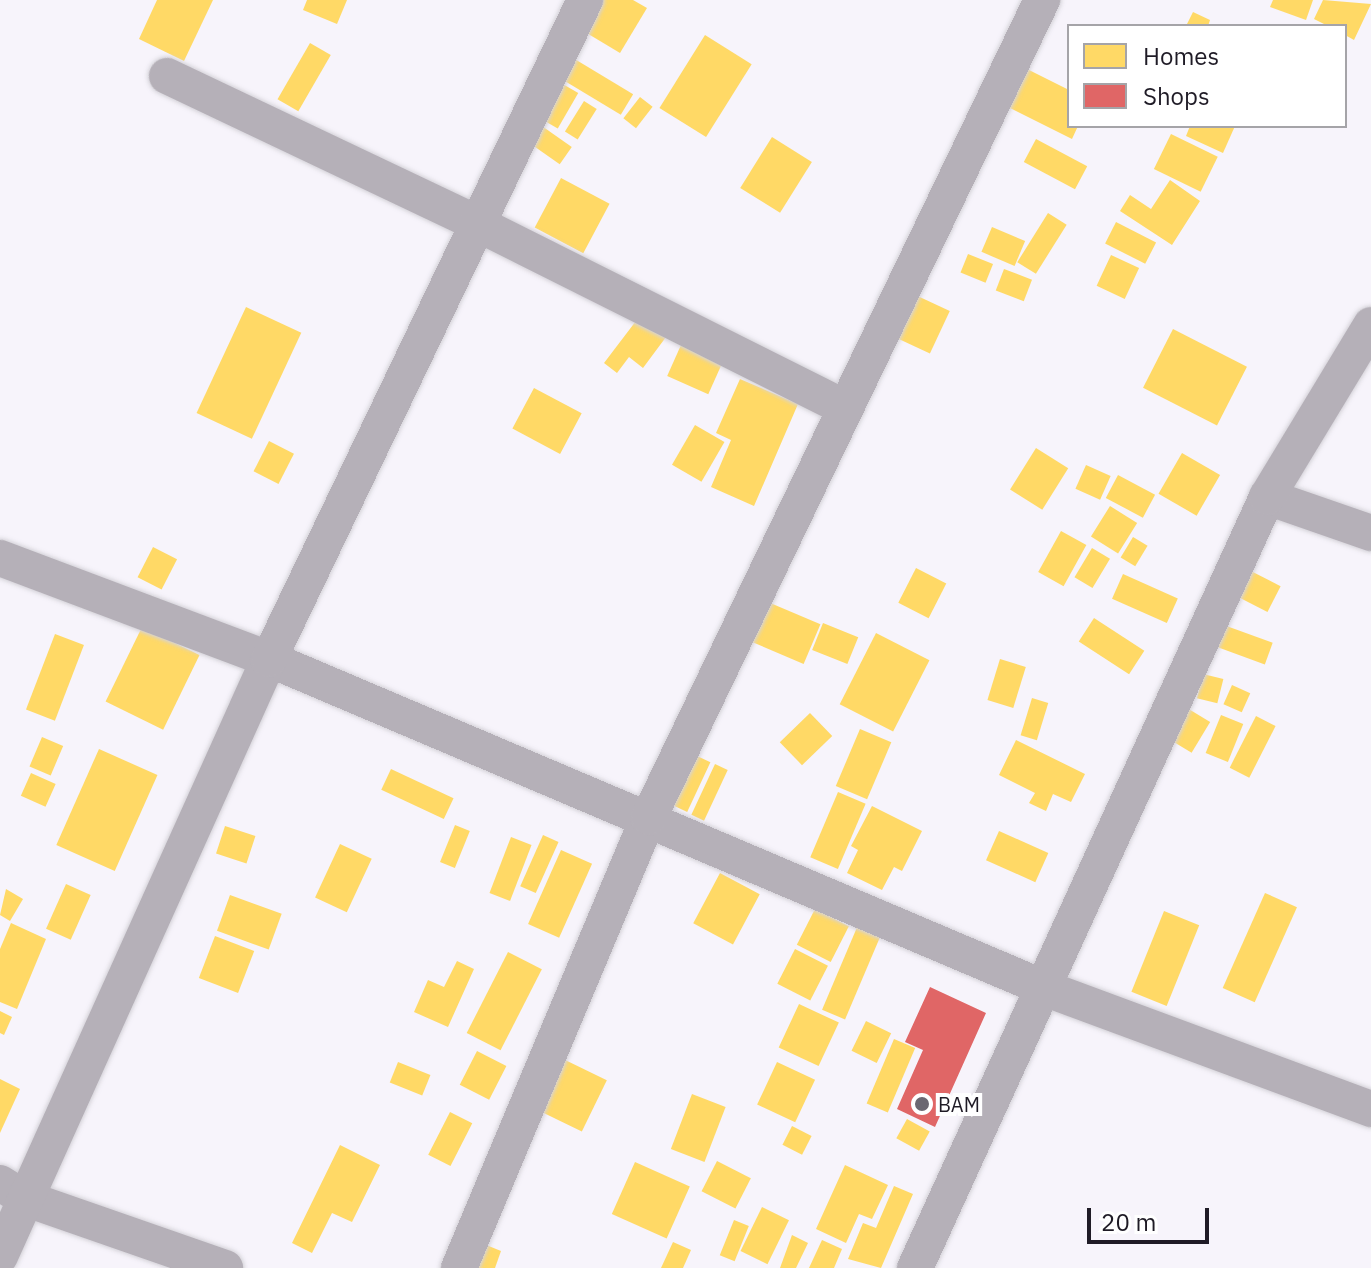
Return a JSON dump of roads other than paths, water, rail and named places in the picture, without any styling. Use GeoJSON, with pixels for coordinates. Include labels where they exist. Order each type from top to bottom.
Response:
{"type":"FeatureCollection","features":[{"type":"Feature","properties":{"kind":"street"},"geometry":{"type":"LineString","coordinates":[[0,1256],[12,1191],[585,0]]}},
{"type":"Feature","properties":{"kind":"street"},"geometry":{"type":"LineString","coordinates":[[459,1268],[649,817],[1042,0]]}},
{"type":"Feature","properties":{"kind":"street"},"geometry":{"type":"LineString","coordinates":[[167,76],[478,224],[845,408]]}},
{"type":"Feature","properties":{"kind":"street"},"geometry":{"type":"LineString","coordinates":[[915,1268],[1267,497],[1371,325]]}},
{"type":"Feature","properties":{"kind":"street"},"geometry":{"type":"LineString","coordinates":[[1267,497],[1371,533]]}},
{"type":"Feature","properties":{"kind":"street"},"geometry":{"type":"LineString","coordinates":[[0,558],[269,659],[649,817],[1044,988],[1371,1109]]}},
{"type":"Feature","properties":{"kind":"street"},"geometry":{"type":"LineString","coordinates":[[12,1191],[225,1268]]}},
{"type":"Feature","properties":{"kind":"place","name":"BAM"},"geometry":{"type":"Point","coordinates":[922,1104]}}]}
